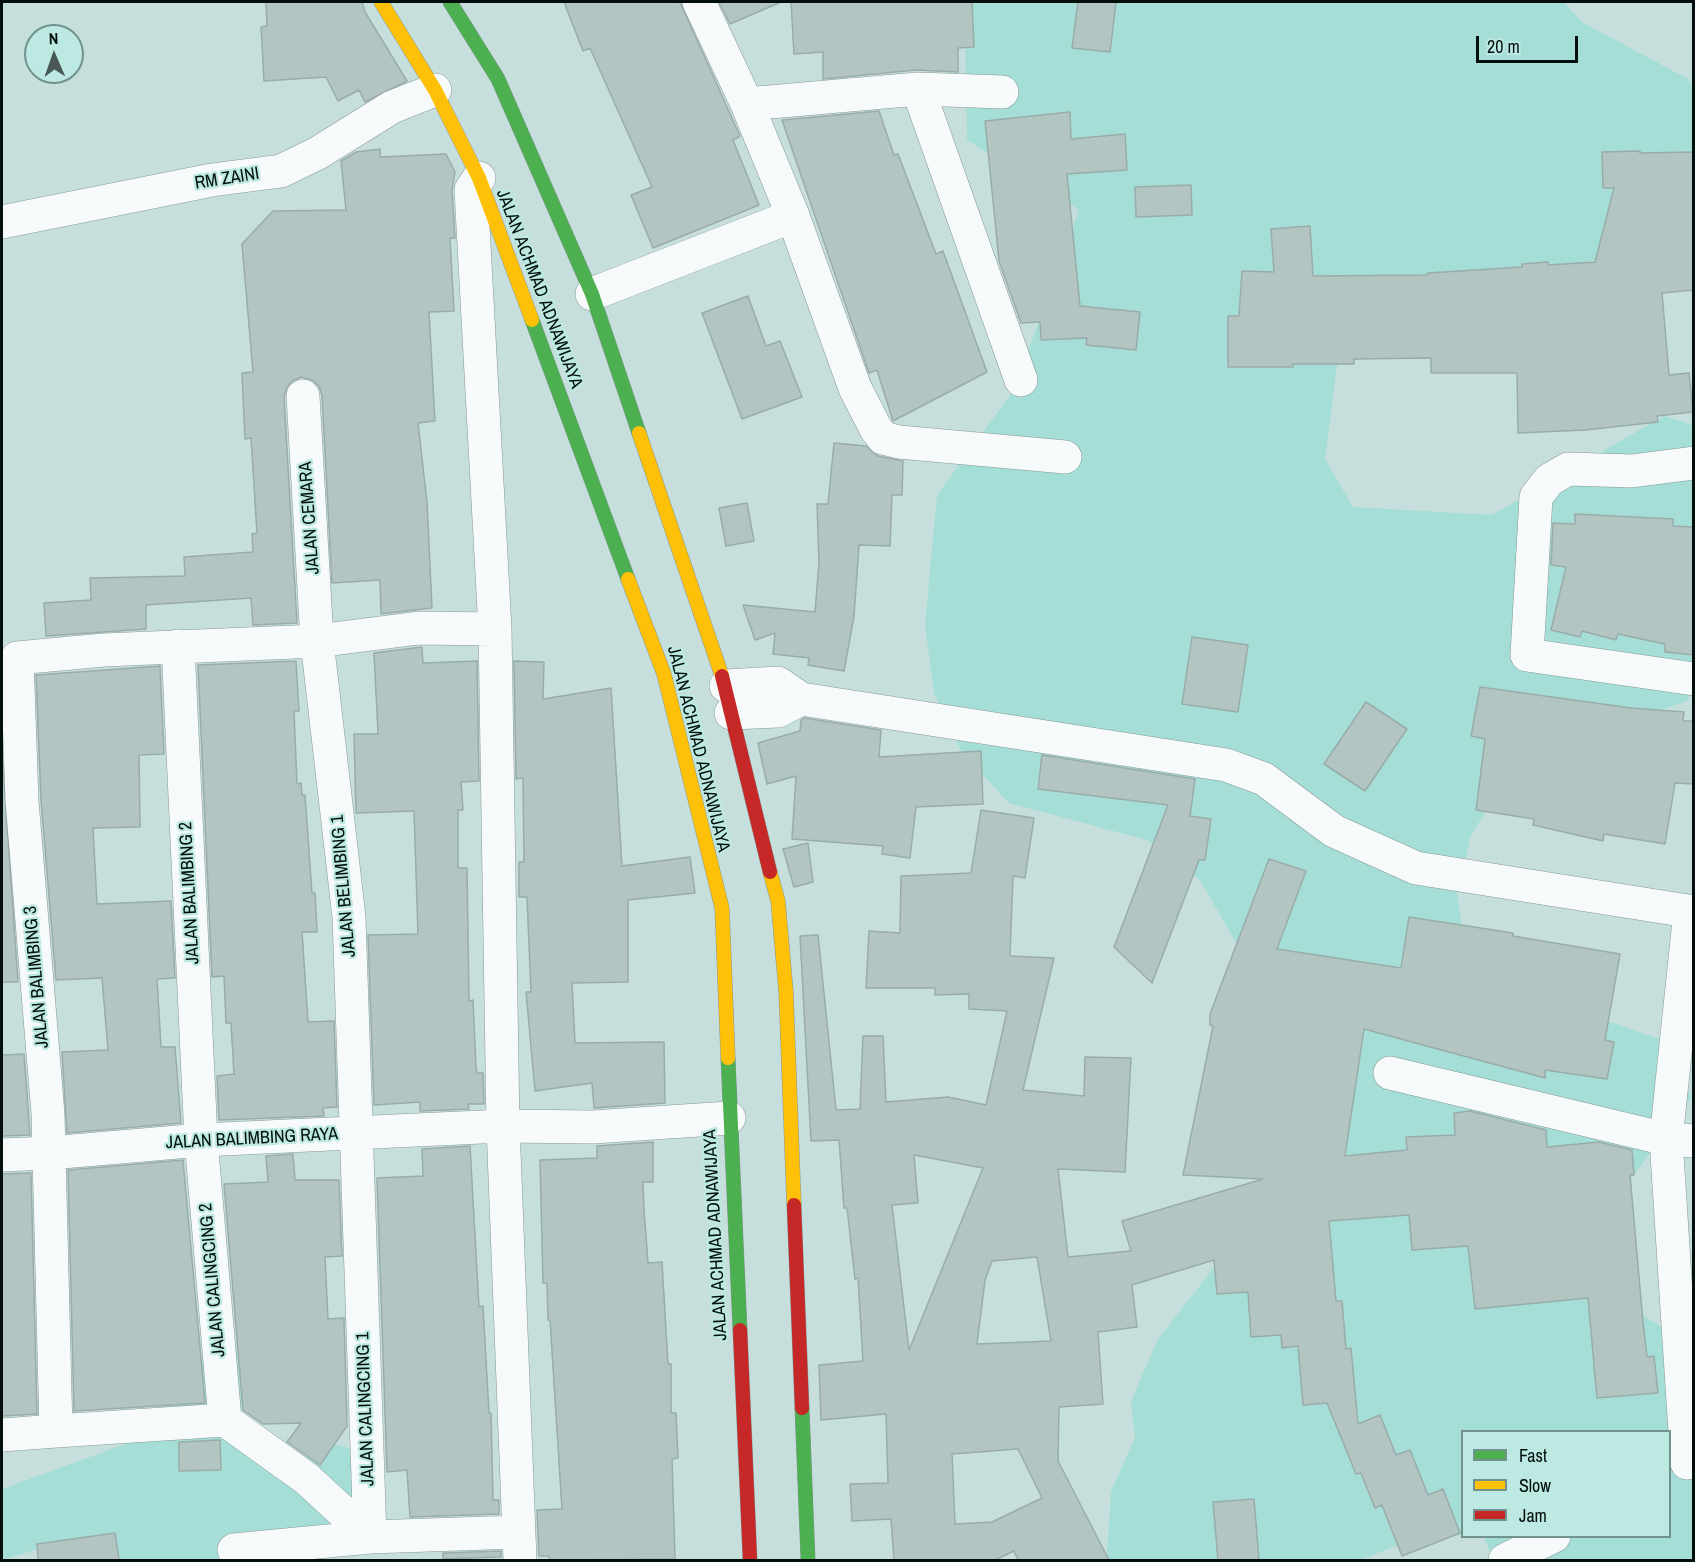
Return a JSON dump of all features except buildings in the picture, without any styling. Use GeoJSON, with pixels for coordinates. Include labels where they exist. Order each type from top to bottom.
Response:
{"type":"FeatureCollection","features":[{"type":"Feature","properties":{"kind":"main road","name":"JALAN ACHMAD ADNAWIJAYA"},"geometry":{"type":"LineString","coordinates":[[381,2],[435,90],[478,178],[664,674],[722,909],[729,1118],[750,1560]]}},
{"type":"Feature","properties":{"kind":"main road"},"geometry":{"type":"LineString","coordinates":[[450,2],[498,79],[592,294],[729,700],[778,901],[786,992],[808,1560]]}},
{"type":"Feature","properties":{"kind":"street"},"geometry":{"type":"LineString","coordinates":[[699,2],[747,104],[793,216],[855,388],[883,438],[899,442],[1065,457]]}},
{"type":"Feature","properties":{"kind":"street"},"geometry":{"type":"LineString","coordinates":[[747,104],[918,89],[1002,92]]}},
{"type":"Feature","properties":{"kind":"street"},"geometry":{"type":"LineString","coordinates":[[918,89],[1021,380]]}},
{"type":"Feature","properties":{"kind":"street","name":"RM ZAINI"},"geometry":{"type":"LineString","coordinates":[[2,222],[212,180],[281,171],[318,153],[392,107],[435,90]]}},
{"type":"Feature","properties":{"kind":"street"},"geometry":{"type":"LineString","coordinates":[[234,1550],[370,1537],[519,1546],[503,1126],[495,629],[471,190],[478,178]]}},
{"type":"Feature","properties":{"kind":"street"},"geometry":{"type":"LineString","coordinates":[[592,294],[793,216]]}},
{"type":"Feature","properties":{"kind":"street","name":"JALAN CEMARA"},"geometry":{"type":"LineString","coordinates":[[303,396],[317,640]]}},
{"type":"Feature","properties":{"kind":"street"},"geometry":{"type":"LineString","coordinates":[[1694,463],[1632,471],[1568,470],[1549,480],[1536,497],[1527,655],[1694,679]]}},
{"type":"Feature","properties":{"kind":"street"},"geometry":{"type":"LineString","coordinates":[[1632,471],[1694,484]]}},
{"type":"Feature","properties":{"kind":"street"},"geometry":{"type":"LineString","coordinates":[[178,646],[317,640],[420,628],[495,629]]}},
{"type":"Feature","properties":{"kind":"street","name":"JALAN BELIMBING 1"},"geometry":{"type":"LineString","coordinates":[[317,640],[349,917],[356,1133]]}},
{"type":"Feature","properties":{"kind":"street","name":"JALAN BALIMBING 3"},"geometry":{"type":"LineString","coordinates":[[56,1431],[50,1153],[12,801],[17,658],[178,646]]}},
{"type":"Feature","properties":{"kind":"street","name":"JALAN BALIMBING 2"},"geometry":{"type":"LineString","coordinates":[[178,646],[201,1140]]}},
{"type":"Feature","properties":{"kind":"street"},"geometry":{"type":"LineString","coordinates":[[729,700],[778,683],[801,699],[1193,758],[1226,765],[1264,778],[1334,831],[1416,868],[1692,912],[1680,1140],[1683,1464]]}},
{"type":"Feature","properties":{"kind":"street"},"geometry":{"type":"LineString","coordinates":[[1390,1073],[1680,1140]]}},
{"type":"Feature","properties":{"kind":"street","name":"JALAN BALIMBING RAYA"},"geometry":{"type":"LineString","coordinates":[[2,1155],[201,1140],[503,1126],[593,1127],[729,1118]]}},
{"type":"Feature","properties":{"kind":"street","name":"JALAN CALINGCING 1"},"geometry":{"type":"LineString","coordinates":[[356,1133],[370,1537]]}},
{"type":"Feature","properties":{"kind":"street","name":"JALAN CALINGCING 2"},"geometry":{"type":"LineString","coordinates":[[201,1140],[225,1420]]}},
{"type":"Feature","properties":{"kind":"street"},"geometry":{"type":"LineString","coordinates":[[2,1435],[225,1420],[307,1479],[370,1537]]}},
{"type":"Feature","properties":{"kind":"street"},"geometry":{"type":"LineString","coordinates":[[1505,1560],[1550,1538]]}},
{"type":"Feature","properties":{"kind":"shaded area"},"geometry":{"type":"Polygon","coordinates":[[[977,2],[1564,2],[1582,22],[1688,79],[1694,88],[1693,188],[1597,259],[1341,336],[1325,459],[1353,507],[1492,515],[1664,416],[1693,425],[1693,691],[1687,701],[1556,748],[1502,786],[1471,835],[1457,894],[1466,951],[1556,1016],[1614,1023],[1673,1044],[1691,1098],[1620,1194],[1630,1307],[1677,1337],[1693,1340],[1693,1560],[1493,1560],[1484,1538],[1671,1538],[1671,1430],[1461,1430],[1461,1535],[1411,1540],[1360,1560],[1109,1560],[1107,1554],[1111,1492],[1135,1437],[1131,1401],[1158,1339],[1241,1233],[1293,1115],[1300,1054],[1200,880],[1147,840],[1009,803],[962,753],[934,693],[925,625],[937,495],[1014,390],[1079,210],[967,140],[965,11],[977,2]]]}},
{"type":"Feature","properties":{"kind":"shaded area"},"geometry":{"type":"Polygon","coordinates":[[[234,1345],[251,1358],[247,1403],[234,1425],[296,1459],[317,1454],[336,1445],[359,1450],[373,1466],[349,1519],[252,1559],[112,1560],[81,1551],[58,1548],[37,1549],[2,1560],[2,1489],[131,1442],[158,1413],[168,1395],[195,1361],[234,1345]]]}},
{"type":"Feature","properties":{"kind":"traffic: fast"},"geometry":{"type":"LineString","coordinates":[[450,2],[498,79],[592,294],[639,433]]}},
{"type":"Feature","properties":{"kind":"traffic: fast"},"geometry":{"type":"LineString","coordinates":[[532,320],[628,579]]}},
{"type":"Feature","properties":{"kind":"traffic: fast"},"geometry":{"type":"LineString","coordinates":[[728,1058],[740,1330]]}},
{"type":"Feature","properties":{"kind":"traffic: fast"},"geometry":{"type":"LineString","coordinates":[[802,1408],[808,1560]]}},
{"type":"Feature","properties":{"kind":"traffic: slow"},"geometry":{"type":"LineString","coordinates":[[381,2],[435,90],[479,178],[532,320]]}},
{"type":"Feature","properties":{"kind":"traffic: slow"},"geometry":{"type":"LineString","coordinates":[[639,433],[722,676]]}},
{"type":"Feature","properties":{"kind":"traffic: slow"},"geometry":{"type":"LineString","coordinates":[[628,579],[664,674],[722,908],[728,1058]]}},
{"type":"Feature","properties":{"kind":"traffic: slow"},"geometry":{"type":"LineString","coordinates":[[770,872],[778,901],[786,992],[794,1205]]}},
{"type":"Feature","properties":{"kind":"traffic: jam"},"geometry":{"type":"LineString","coordinates":[[722,676],[770,872]]}},
{"type":"Feature","properties":{"kind":"traffic: jam"},"geometry":{"type":"LineString","coordinates":[[794,1205],[802,1408]]}},
{"type":"Feature","properties":{"kind":"traffic: jam"},"geometry":{"type":"LineString","coordinates":[[740,1330],[750,1560]]}}]}
